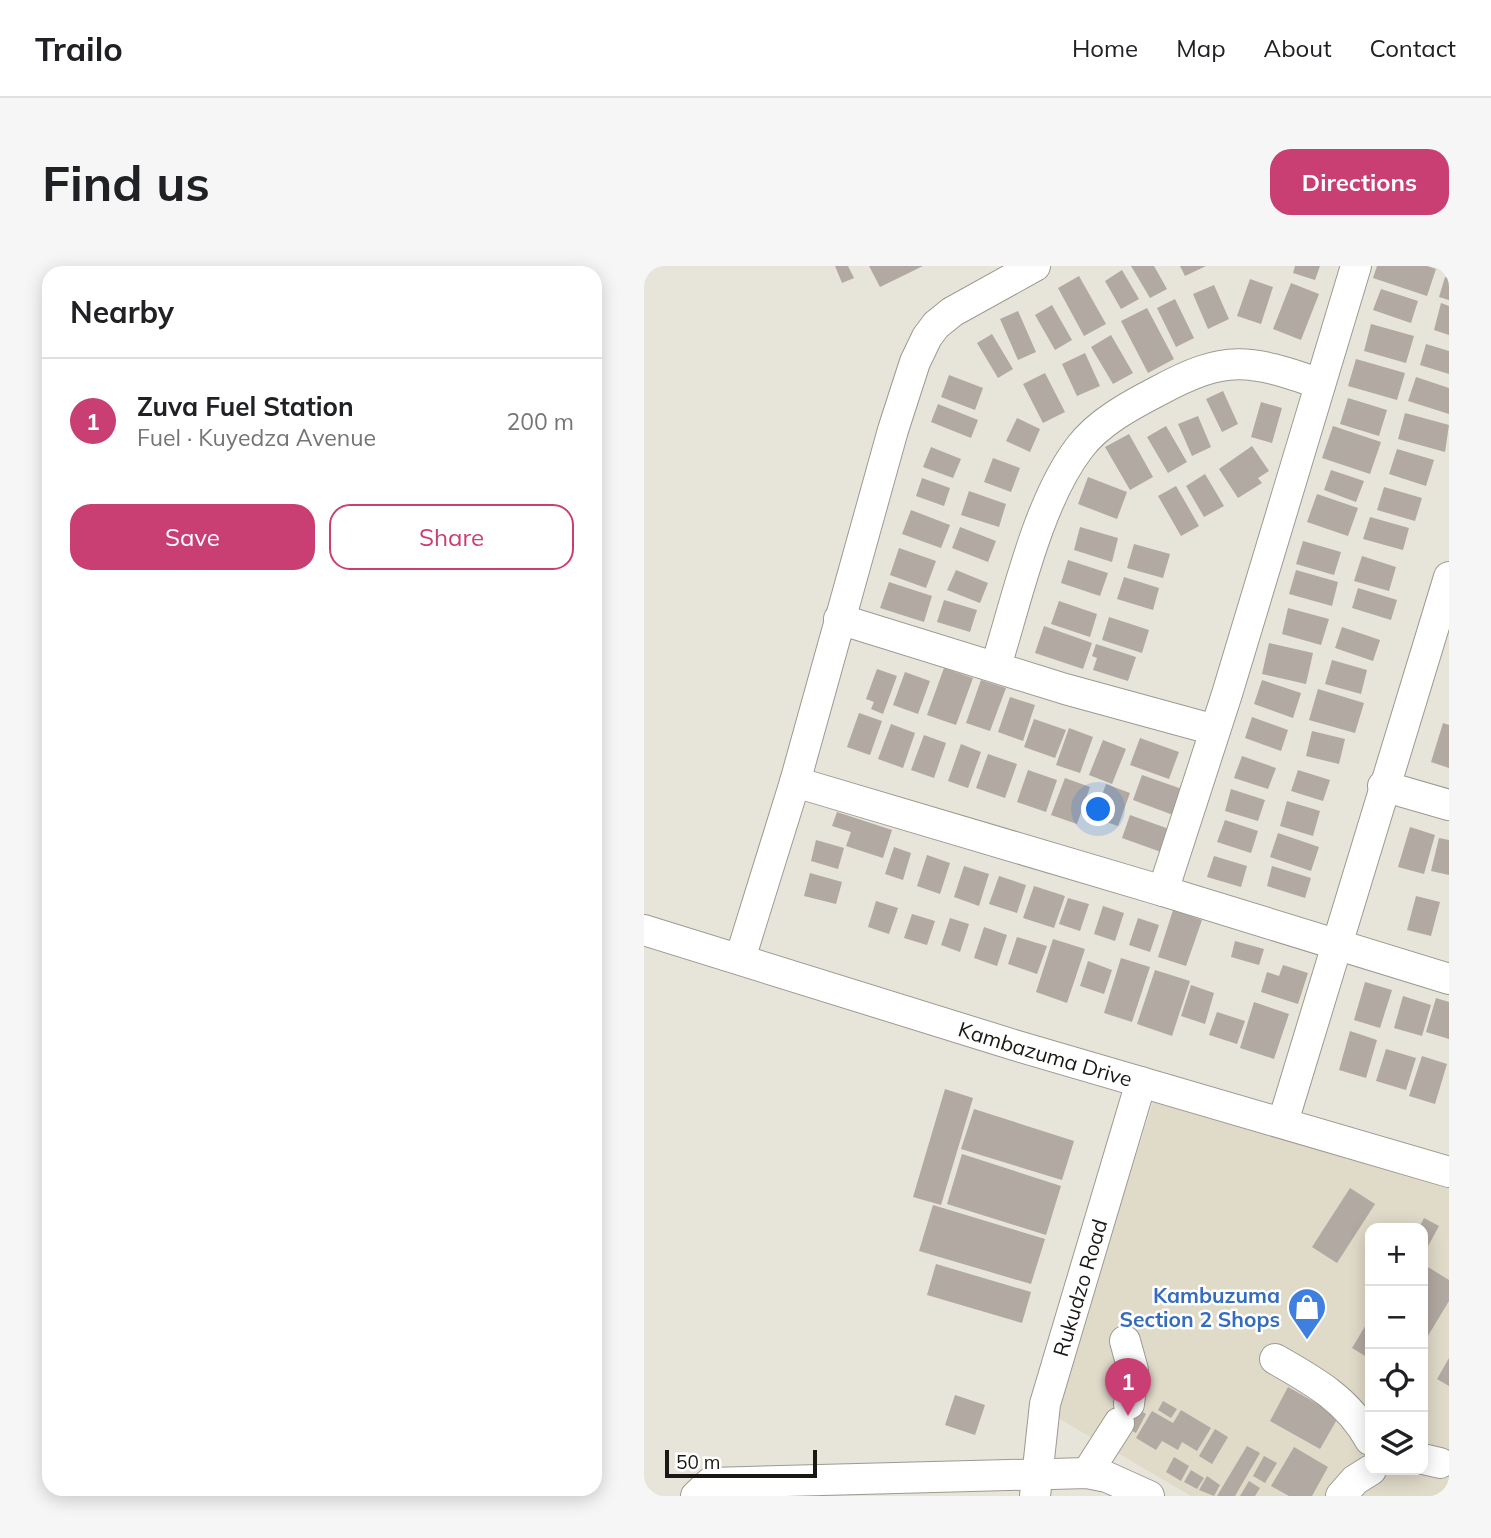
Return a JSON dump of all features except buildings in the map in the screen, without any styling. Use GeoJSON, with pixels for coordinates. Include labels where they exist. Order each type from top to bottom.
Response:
{"type":"FeatureCollection","features":[{"type":"Feature","properties":{"kind":"street"},"geometry":{"type":"LineString","coordinates":[[740,959],[795,782],[892,430],[927,337],[952,312],[1035,266]]}},
{"type":"Feature","properties":{"kind":"street"},"geometry":{"type":"LineString","coordinates":[[1163,891],[1215,730],[1356,266]]}},
{"type":"Feature","properties":{"kind":"street"},"geometry":{"type":"LineString","coordinates":[[996,666],[1033,545],[1056,487],[1081,446],[1124,409],[1183,377],[1219,364],[1252,363],[1320,384]]}},
{"type":"Feature","properties":{"kind":"street"},"geometry":{"type":"LineString","coordinates":[[1283,1122],[1338,945],[1383,786],[1441,629],[1449,576]]}},
{"type":"Feature","properties":{"kind":"street"},"geometry":{"type":"LineString","coordinates":[[839,619],[1065,689],[1215,730]]}},
{"type":"Feature","properties":{"kind":"street"},"geometry":{"type":"LineString","coordinates":[[795,782],[1449,979]]}},
{"type":"Feature","properties":{"kind":"street"},"geometry":{"type":"LineString","coordinates":[[1383,786],[1449,805]]}},
{"type":"Feature","properties":{"kind":"street","name":"Kambazuma Drive"},"geometry":{"type":"LineString","coordinates":[[644,930],[1141,1082],[1449,1172]]}},
{"type":"Feature","properties":{"kind":"street","name":"Rukudzo Road"},"geometry":{"type":"LineString","coordinates":[[1035,1485],[1045,1404],[1141,1082]]}},
{"type":"Feature","properties":{"kind":"street"},"geometry":{"type":"LineString","coordinates":[[1087,1473],[1124,1414],[1133,1370],[1125,1341]]}},
{"type":"Feature","properties":{"kind":"street"},"geometry":{"type":"LineString","coordinates":[[1275,1359],[1328,1389],[1358,1418],[1365,1431]]}},
{"type":"Feature","properties":{"kind":"street"},"geometry":{"type":"LineString","coordinates":[[696,1496],[710,1483],[1035,1485],[1087,1473],[1107,1478],[1149,1496]]}},
{"type":"Feature","properties":{"kind":"street"},"geometry":{"type":"LineString","coordinates":[[1341,1496],[1355,1480],[1365,1474]]}},
{"type":"Feature","properties":{"kind":"shaded area"},"geometry":{"type":"Polygon","coordinates":[[[1156,1093],[1449,1189],[1449,1496],[1191,1496],[1053,1415],[1156,1093]]]}},
{"type":"Feature","properties":{"kind":"place","name":"Kambuzuma Section 2 Shops"},"geometry":{"type":"Point","coordinates":[1307,1341]}},
{"type":"Feature","properties":{"kind":"place","name":"Zuva Fuel Station"},"geometry":{"type":"Point","coordinates":[1128,1416]}}]}
